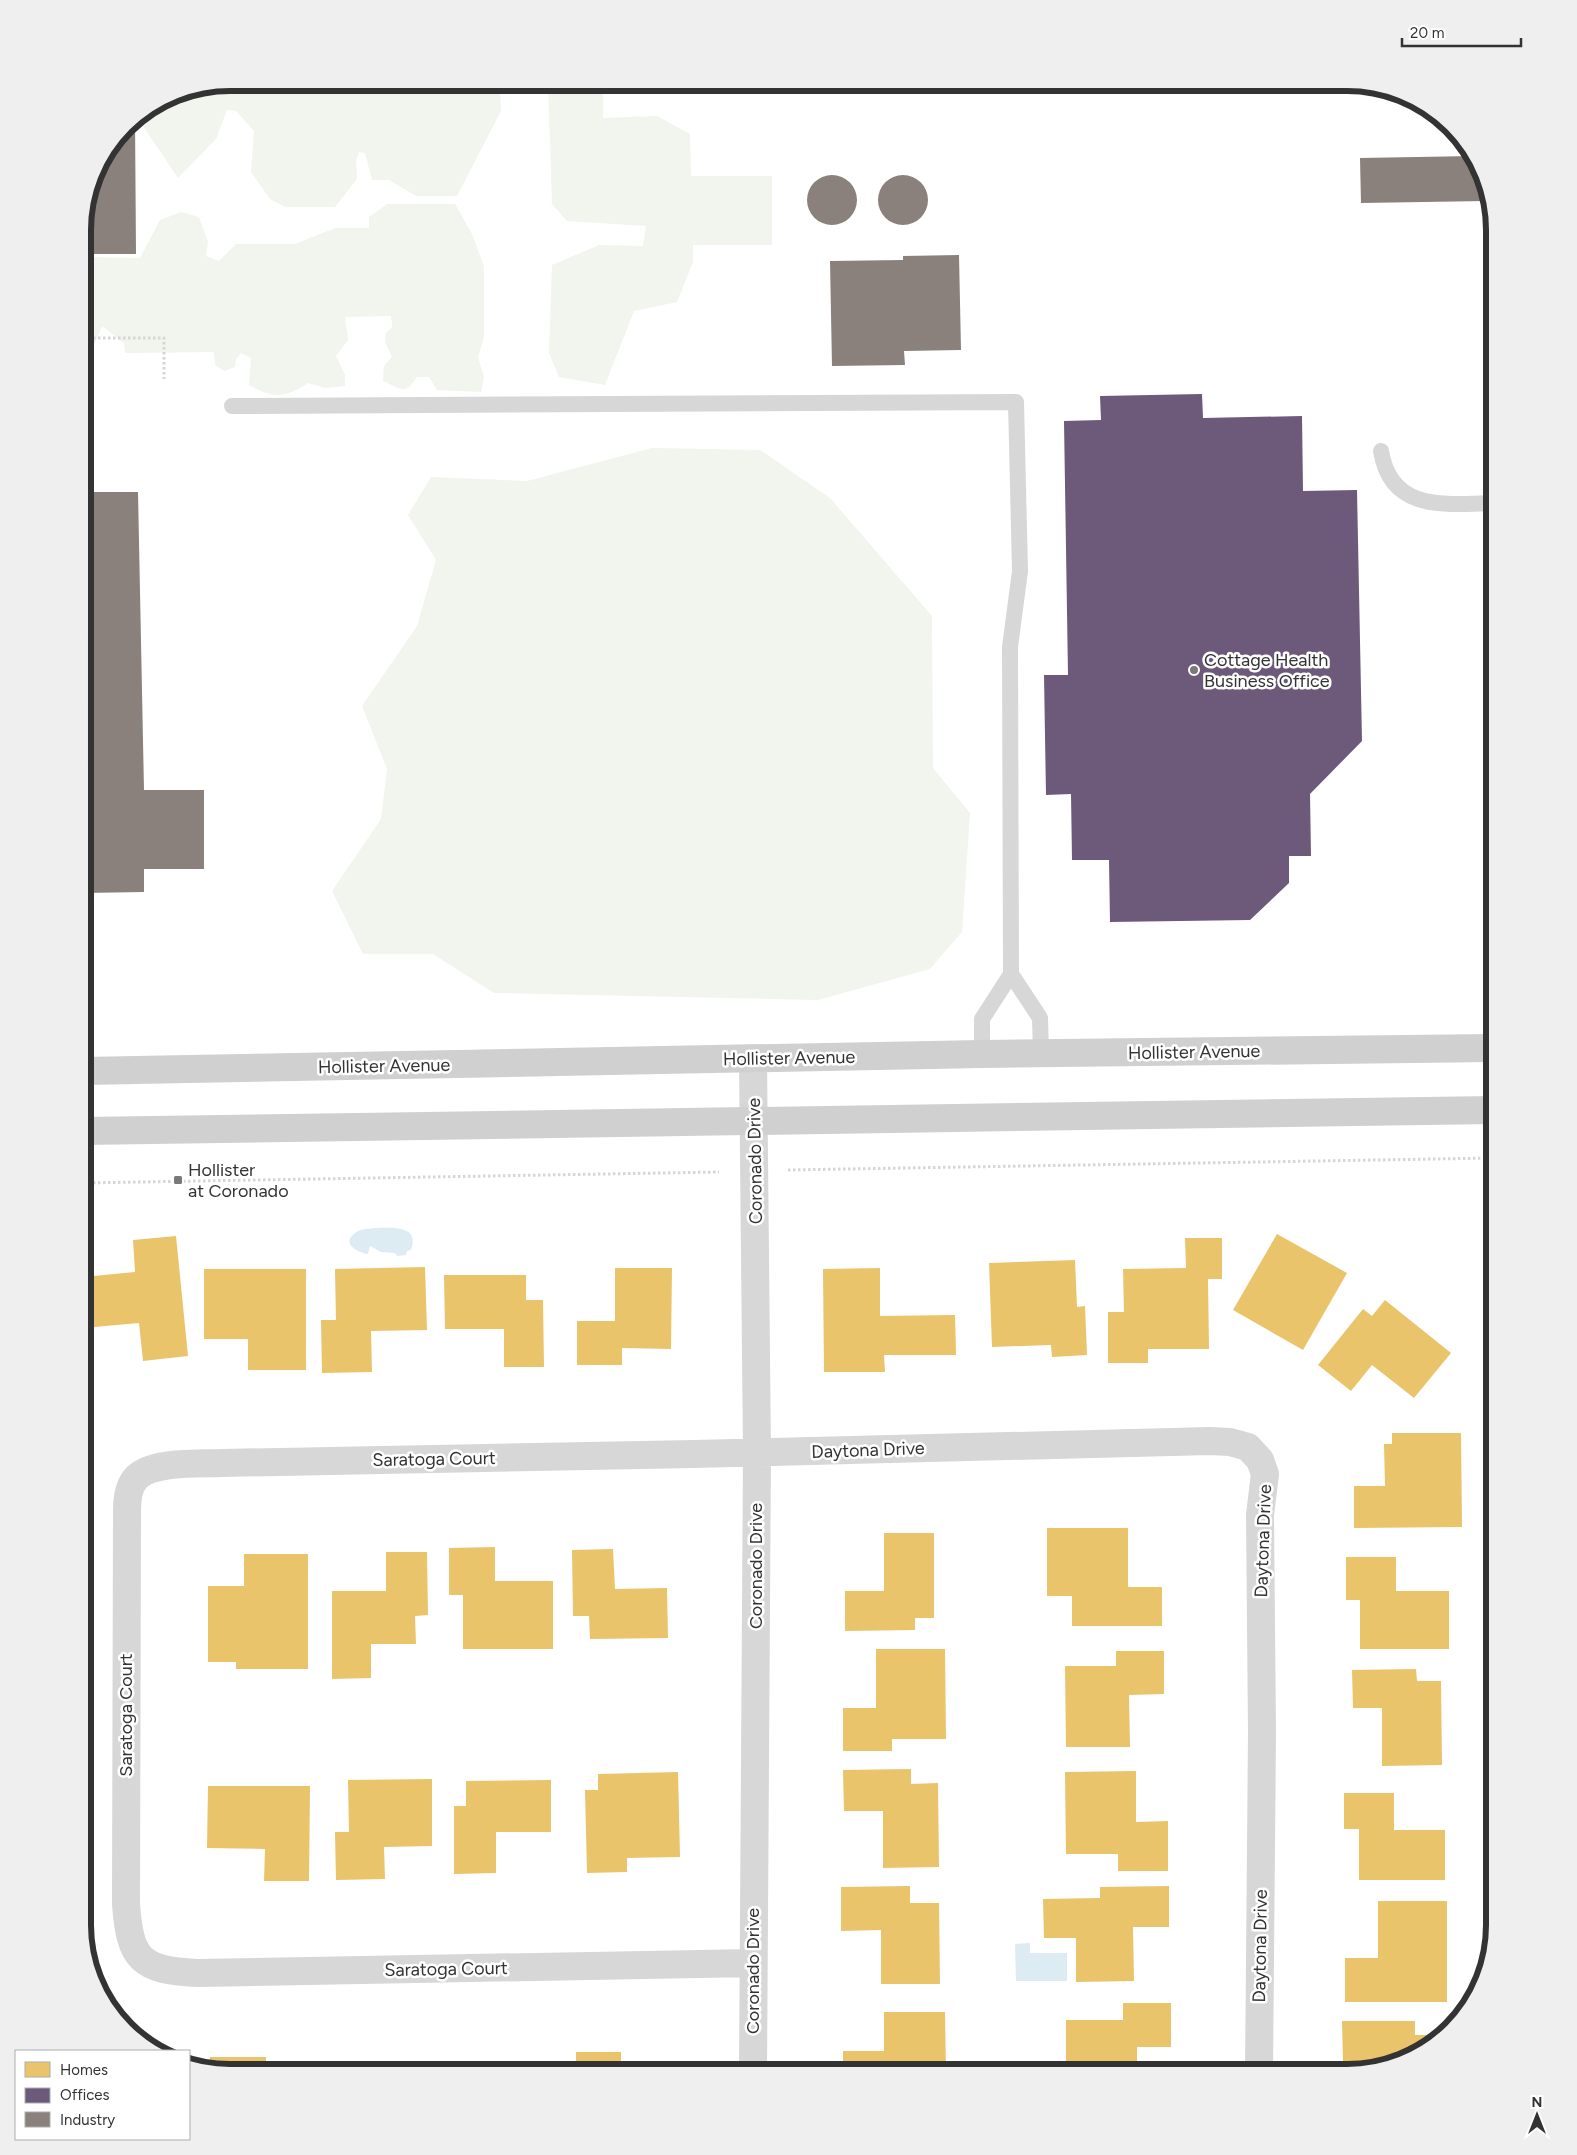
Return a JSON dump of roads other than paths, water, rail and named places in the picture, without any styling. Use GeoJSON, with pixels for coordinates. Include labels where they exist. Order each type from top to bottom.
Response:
{"type":"FeatureCollection","features":[{"type":"Feature","properties":{"kind":"main road","name":"Hollister Avenue"},"geometry":{"type":"LineString","coordinates":[[92,1071],[982,1054],[1486,1048]]}},
{"type":"Feature","properties":{"kind":"main road"},"geometry":{"type":"LineString","coordinates":[[91,1131],[1486,1110]]}},
{"type":"Feature","properties":{"kind":"street","name":"Coronado Drive"},"geometry":{"type":"LineString","coordinates":[[753,1059],[757,1452],[753,2063]]}},
{"type":"Feature","properties":{"kind":"street","name":"Daytona Drive"},"geometry":{"type":"LineString","coordinates":[[757,1452],[1210,1440],[1230,1442],[1248,1447],[1260,1460],[1265,1474],[1260,1515],[1262,1743],[1259,2064]]}},
{"type":"Feature","properties":{"kind":"street","name":"Saratoga Court"},"geometry":{"type":"LineString","coordinates":[[753,1963],[197,1973],[175,1972],[152,1966],[137,1955],[130,1940],[126,1904],[126,1520],[129,1493],[138,1476],[149,1470],[170,1466],[757,1452]]}},
{"type":"Feature","properties":{"kind":"lane"},"geometry":{"type":"LineString","coordinates":[[232,406],[1016,402],[1020,572],[1010,647],[1011,974],[982,1019],[982,1054]]}},
{"type":"Feature","properties":{"kind":"lane"},"geometry":{"type":"LineString","coordinates":[[1381,451],[1383,464],[1390,476],[1412,498],[1426,503],[1440,504],[1486,503]]}},
{"type":"Feature","properties":{"kind":"lane"},"geometry":{"type":"LineString","coordinates":[[1011,974],[1040,1018],[1041,1054]]}},
{"type":"Feature","properties":{"kind":"place","name":"Cottage Health Business Office"},"geometry":{"type":"Point","coordinates":[1194,670]}},
{"type":"Feature","properties":{"kind":"place","name":"Hollister at Coronado"},"geometry":{"type":"Point","coordinates":[178,1180]}}]}
